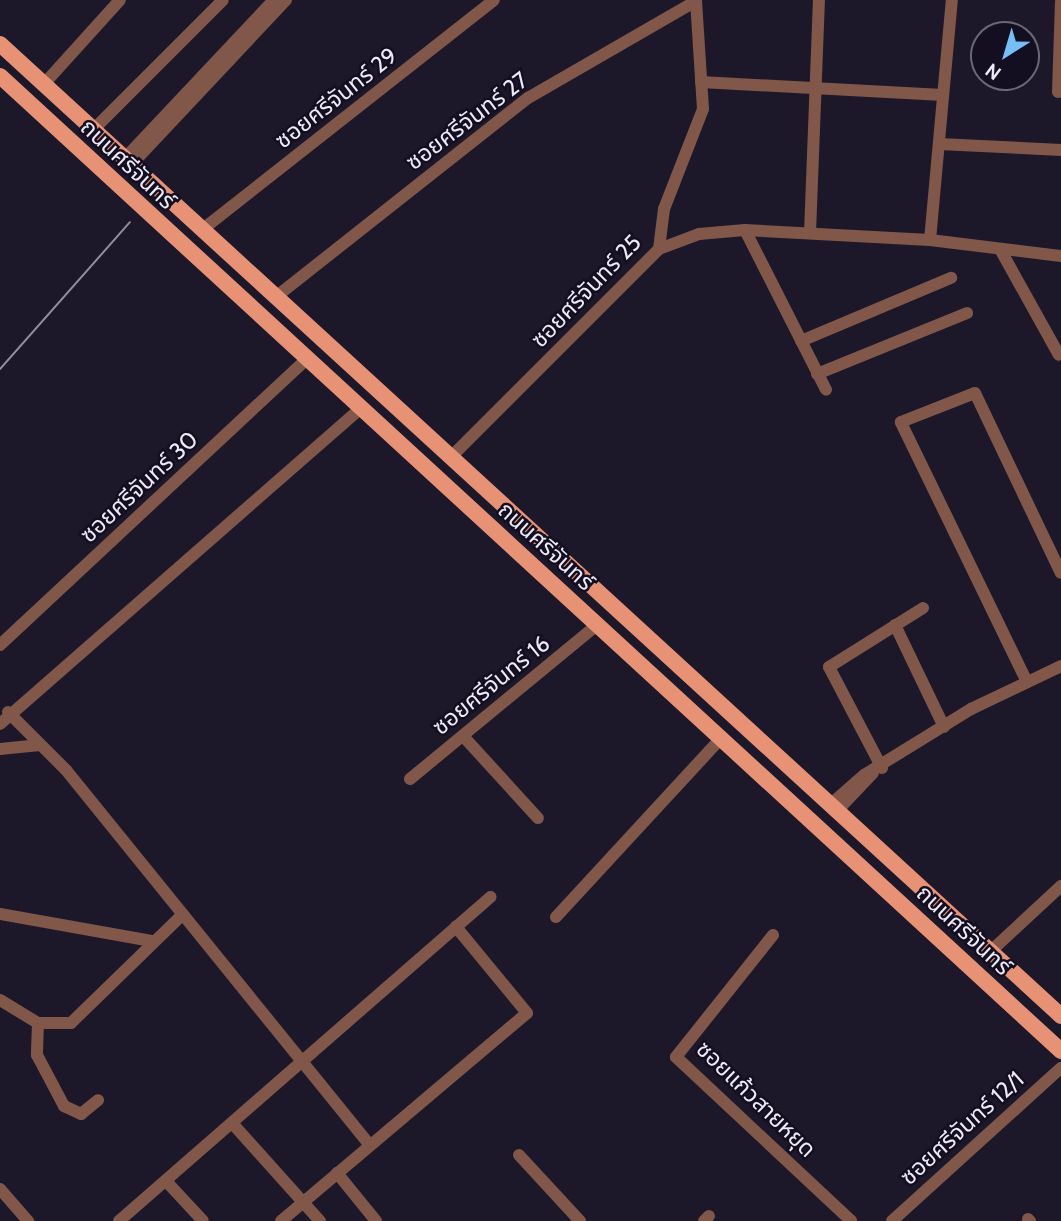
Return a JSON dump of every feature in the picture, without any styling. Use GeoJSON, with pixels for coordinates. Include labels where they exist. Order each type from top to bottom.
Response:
{"type":"FeatureCollection","features":[{"type":"Feature","properties":{"kind":"main road","name":"ถนนศรีจันทร์"},"geometry":{"type":"LineString","coordinates":[[0,44],[379,391],[453,455],[1061,1016]]}},
{"type":"Feature","properties":{"kind":"main road","name":"ถนนศรีจันทร์"},"geometry":{"type":"LineString","coordinates":[[0,76],[1061,1051]]}},
{"type":"Feature","properties":{"kind":"main road"},"geometry":{"type":"LineString","coordinates":[[360,409],[379,391]]}},
{"type":"Feature","properties":{"kind":"street"},"geometry":{"type":"LineString","coordinates":[[44,83],[120,0]]}},
{"type":"Feature","properties":{"kind":"street"},"geometry":{"type":"LineString","coordinates":[[94,130],[223,0]]}},
{"type":"Feature","properties":{"kind":"street"},"geometry":{"type":"LineString","coordinates":[[129,161],[274,0]]}},
{"type":"Feature","properties":{"kind":"street"},"geometry":{"type":"LineString","coordinates":[[129,161],[286,0]]}},
{"type":"Feature","properties":{"kind":"street","name":"ซอยศรีจันทร์ 29"},"geometry":{"type":"LineString","coordinates":[[203,229],[494,0]]}},
{"type":"Feature","properties":{"kind":"street","name":"ซอยศรีจันทร์ 25"},"geometry":{"type":"LineString","coordinates":[[453,455],[659,249],[664,209],[703,109],[696,0]]}},
{"type":"Feature","properties":{"kind":"street","name":"ซอยศรีจันทร์ 27"},"geometry":{"type":"LineString","coordinates":[[277,296],[528,97],[696,0]]}},
{"type":"Feature","properties":{"kind":"street"},"geometry":{"type":"LineString","coordinates":[[810,233],[819,0]]}},
{"type":"Feature","properties":{"kind":"street"},"geometry":{"type":"LineString","coordinates":[[930,240],[951,0],[944,0]]}},
{"type":"Feature","properties":{"kind":"street"},"geometry":{"type":"LineString","coordinates":[[1058,92],[1061,2]]}},
{"type":"Feature","properties":{"kind":"street"},"geometry":{"type":"LineString","coordinates":[[701,82],[943,95]]}},
{"type":"Feature","properties":{"kind":"street"},"geometry":{"type":"LineString","coordinates":[[939,144],[1061,150]]}},
{"type":"Feature","properties":{"kind":"street"},"geometry":{"type":"LineString","coordinates":[[659,249],[699,234],[745,230],[930,240],[1061,256]]}},
{"type":"Feature","properties":{"kind":"street"},"geometry":{"type":"LineString","coordinates":[[745,230],[826,390]]}},
{"type":"Feature","properties":{"kind":"street"},"geometry":{"type":"LineString","coordinates":[[1000,249],[1059,355]]}},
{"type":"Feature","properties":{"kind":"street"},"geometry":{"type":"LineString","coordinates":[[801,341],[951,278]]}},
{"type":"Feature","properties":{"kind":"street"},"geometry":{"type":"LineString","coordinates":[[817,374],[967,313]]}},
{"type":"Feature","properties":{"kind":"street","name":"ซอยศรีจันทร์ 30"},"geometry":{"type":"LineString","coordinates":[[0,645],[307,359]]}},
{"type":"Feature","properties":{"kind":"street"},"geometry":{"type":"LineString","coordinates":[[1027,682],[901,422],[975,394],[1061,573]]}},
{"type":"Feature","properties":{"kind":"street"},"geometry":{"type":"LineString","coordinates":[[0,724],[8,712],[206,549],[360,409]]}},
{"type":"Feature","properties":{"kind":"street"},"geometry":{"type":"LineString","coordinates":[[877,771],[829,667],[923,608]]}},
{"type":"Feature","properties":{"kind":"street","name":"ซอยศรีจันทร์ 16"},"geometry":{"type":"LineString","coordinates":[[410,779],[598,624]]}},
{"type":"Feature","properties":{"kind":"street"},"geometry":{"type":"LineString","coordinates":[[895,625],[944,727]]}},
{"type":"Feature","properties":{"kind":"street"},"geometry":{"type":"LineString","coordinates":[[834,807],[877,771],[944,727],[1061,666]]}},
{"type":"Feature","properties":{"kind":"street"},"geometry":{"type":"LineString","coordinates":[[8,712],[40,745],[183,914],[369,1144]]}},
{"type":"Feature","properties":{"kind":"street"},"geometry":{"type":"LineString","coordinates":[[463,736],[538,818]]}},
{"type":"Feature","properties":{"kind":"street"},"geometry":{"type":"LineString","coordinates":[[556,917],[722,737]]}},
{"type":"Feature","properties":{"kind":"street"},"geometry":{"type":"LineString","coordinates":[[0,749],[40,745]]}},
{"type":"Feature","properties":{"kind":"street"},"geometry":{"type":"LineString","coordinates":[[991,951],[1061,886]]}},
{"type":"Feature","properties":{"kind":"street"},"geometry":{"type":"LineString","coordinates":[[119,1221],[491,897]]}},
{"type":"Feature","properties":{"kind":"street"},"geometry":{"type":"LineString","coordinates":[[0,914],[152,941]]}},
{"type":"Feature","properties":{"kind":"street"},"geometry":{"type":"LineString","coordinates":[[0,1000],[38,1023],[61,1027],[82,1016],[152,941],[183,914]]}},
{"type":"Feature","properties":{"kind":"street"},"geometry":{"type":"LineString","coordinates":[[281,1221],[527,1013],[456,927]]}},
{"type":"Feature","properties":{"kind":"street","name":"ซอยแก้วสายหยุด"},"geometry":{"type":"LineString","coordinates":[[773,935],[676,1057],[851,1221]]}},
{"type":"Feature","properties":{"kind":"street"},"geometry":{"type":"LineString","coordinates":[[38,1023],[37,1055],[64,1106],[81,1114],[98,1100]]}},
{"type":"Feature","properties":{"kind":"street","name":"ซอยศรีจันทร์ 12/1"},"geometry":{"type":"LineString","coordinates":[[892,1221],[1061,1068]]}},
{"type":"Feature","properties":{"kind":"street"},"geometry":{"type":"LineString","coordinates":[[232,1123],[320,1221]]}},
{"type":"Feature","properties":{"kind":"street"},"geometry":{"type":"LineString","coordinates":[[519,1155],[580,1221]]}},
{"type":"Feature","properties":{"kind":"street"},"geometry":{"type":"LineString","coordinates":[[337,1173],[376,1221]]}},
{"type":"Feature","properties":{"kind":"street"},"geometry":{"type":"LineString","coordinates":[[166,1181],[203,1221]]}},
{"type":"Feature","properties":{"kind":"street"},"geometry":{"type":"LineString","coordinates":[[0,1189],[28,1221]]}},
{"type":"Feature","properties":{"kind":"tram line"},"geometry":{"type":"LineString","coordinates":[[0,369],[130,222]]}}]}
